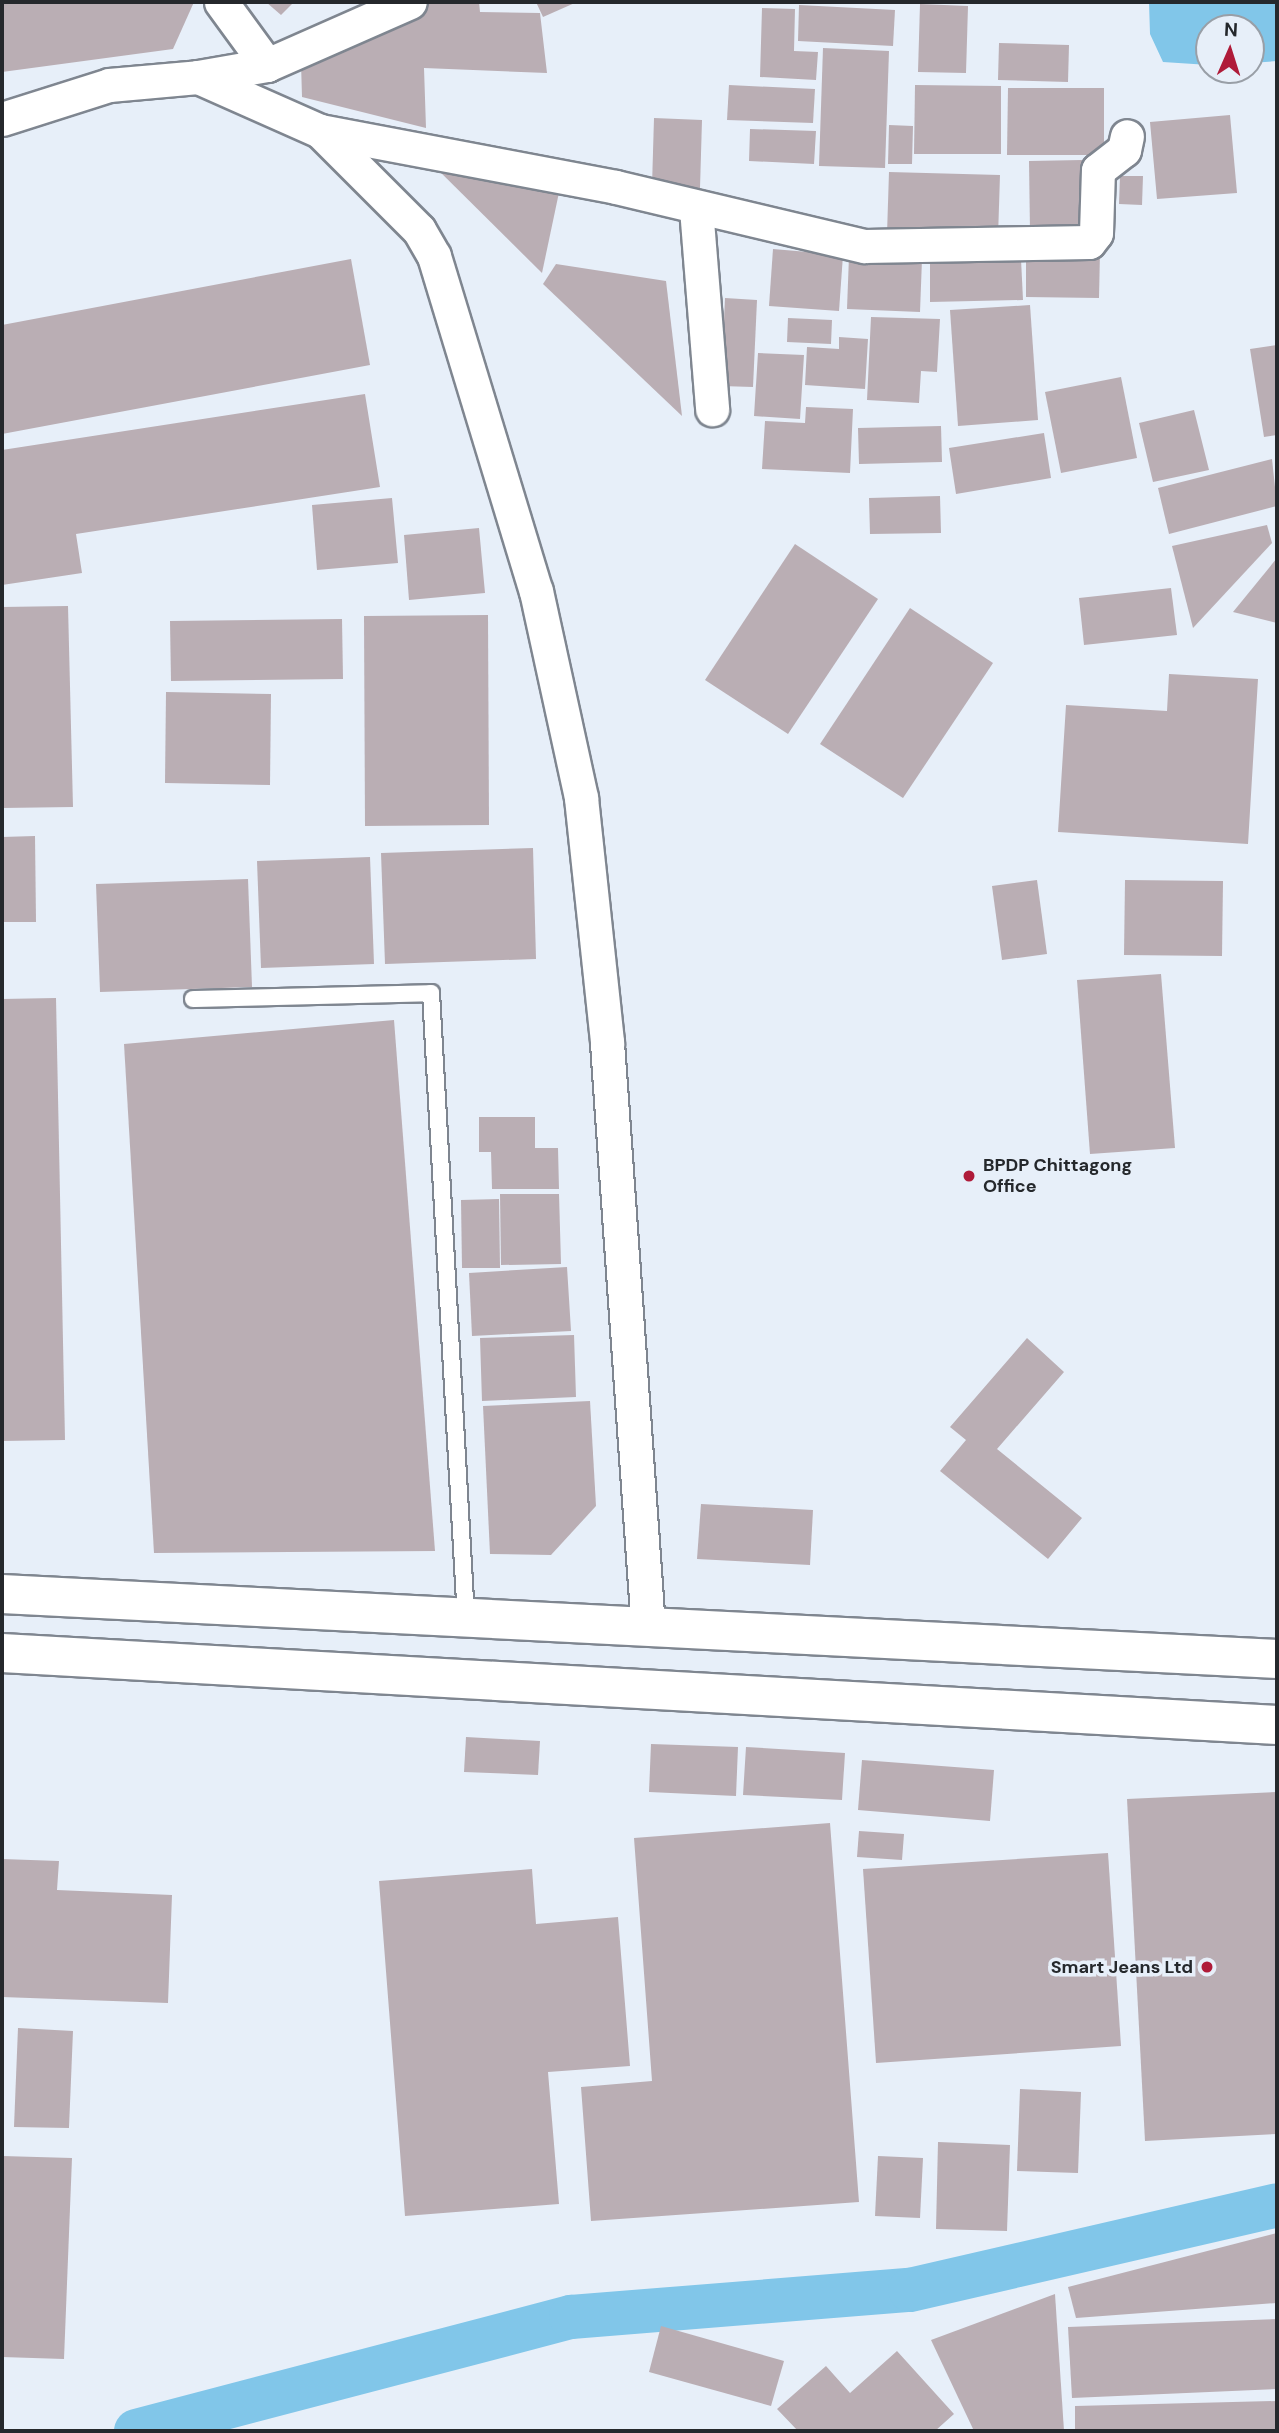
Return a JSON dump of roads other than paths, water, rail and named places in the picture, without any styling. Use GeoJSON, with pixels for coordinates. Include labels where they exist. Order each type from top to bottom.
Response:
{"type":"FeatureCollection","features":[{"type":"Feature","properties":{"kind":"street"},"geometry":{"type":"LineString","coordinates":[[222,2],[267,65]]}},
{"type":"Feature","properties":{"kind":"street"},"geometry":{"type":"LineString","coordinates":[[2,119],[109,85],[198,77],[267,65],[410,2]]}},
{"type":"Feature","properties":{"kind":"street"},"geometry":{"type":"LineString","coordinates":[[198,77],[320,131],[696,208],[864,246],[1077,245],[1096,233],[1098,170],[1124,150],[1127,136]]}},
{"type":"Feature","properties":{"kind":"street"},"geometry":{"type":"LineString","coordinates":[[320,131],[419,230],[434,256],[536,591],[583,811],[607,1043],[648,1628]]}},
{"type":"Feature","properties":{"kind":"street"},"geometry":{"type":"LineString","coordinates":[[696,208],[712,409]]}},
{"type":"Feature","properties":{"kind":"street"},"geometry":{"type":"LineString","coordinates":[[2,1594],[1277,1659]]}},
{"type":"Feature","properties":{"kind":"street"},"geometry":{"type":"LineString","coordinates":[[2,1653],[1277,1725]]}},
{"type":"Feature","properties":{"kind":"lane"},"geometry":{"type":"LineString","coordinates":[[194,999],[431,993],[467,1619]]}},
{"type":"Feature","properties":{"kind":"water"},"geometry":{"type":"Polygon","coordinates":[[[1149,2],[1277,2],[1277,61],[1265,62],[1265,14],[1195,14],[1195,64],[1163,62],[1150,34],[1149,2]]]}},
{"type":"Feature","properties":{"kind":"waterway"},"geometry":{"type":"LineString","coordinates":[[136,2431],[571,2317],[910,2290],[1277,2205]]}},
{"type":"Feature","properties":{"kind":"place","name":"BPDP Chittagong Office"},"geometry":{"type":"Point","coordinates":[969,1176]}},
{"type":"Feature","properties":{"kind":"place","name":"Smart Jeans Ltd"},"geometry":{"type":"Point","coordinates":[1207,1967]}}]}
